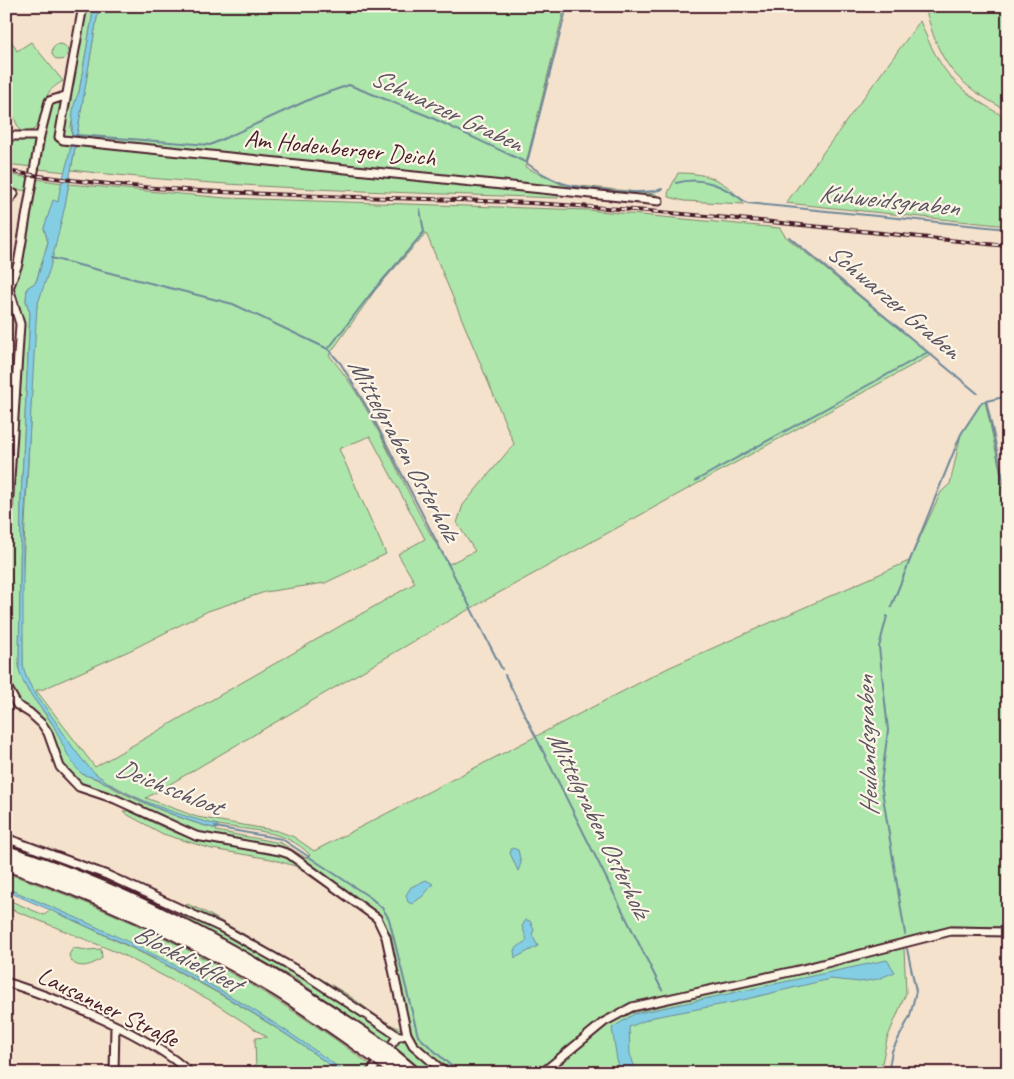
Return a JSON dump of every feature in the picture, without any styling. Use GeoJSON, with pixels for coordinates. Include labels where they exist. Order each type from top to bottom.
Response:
{"type":"FeatureCollection","features":[{"type":"Feature","properties":{"kind":"highway"},"geometry":{"type":"LineString","coordinates":[[6,852],[91,883],[206,936],[285,981],[383,1055],[396,1073]]}},
{"type":"Feature","properties":{"kind":"highway"},"geometry":{"type":"LineString","coordinates":[[6,864],[87,894],[199,946],[414,1073]]}},
{"type":"Feature","properties":{"kind":"street","name":"Am Hodenberger Deich"},"geometry":{"type":"LineString","coordinates":[[83,6],[65,96],[59,137],[62,140],[660,201]]}},
{"type":"Feature","properties":{"kind":"street"},"geometry":{"type":"LineString","coordinates":[[6,540],[20,324],[7,288],[18,264],[23,244],[40,136],[50,101],[65,96]]}},
{"type":"Feature","properties":{"kind":"street"},"geometry":{"type":"LineString","coordinates":[[6,136],[40,136]]}},
{"type":"Feature","properties":{"kind":"street"},"geometry":{"type":"LineString","coordinates":[[6,202],[14,194]]}},
{"type":"Feature","properties":{"kind":"street"},"geometry":{"type":"LineString","coordinates":[[6,686],[17,705],[42,724],[48,733],[60,768],[79,787],[115,799],[196,836],[289,854],[378,918],[386,937],[407,1034],[413,1045],[445,1073]]}},
{"type":"Feature","properties":{"kind":"street"},"geometry":{"type":"LineString","coordinates":[[6,838],[107,875],[220,927],[309,977],[398,1036]]}},
{"type":"Feature","properties":{"kind":"street"},"geometry":{"type":"LineString","coordinates":[[542,1073],[604,1022],[632,1007],[803,969],[950,931],[1008,932]]}},
{"type":"Feature","properties":{"kind":"street","name":"Lausanner Straße"},"geometry":{"type":"LineString","coordinates":[[6,982],[76,1008],[115,1026],[160,1050],[190,1073]]}},
{"type":"Feature","properties":{"kind":"street"},"geometry":{"type":"LineString","coordinates":[[114,1073],[115,1026]]}},
{"type":"Feature","properties":{"kind":"street"},"geometry":{"type":"LineString","coordinates":[[370,1073],[398,1036],[407,1034]]}},
{"type":"Feature","properties":{"kind":"green space"},"geometry":{"type":"Polygon","coordinates":[[[86,6],[94,6],[71,126],[72,138],[63,135],[86,6]]]}},
{"type":"Feature","properties":{"kind":"green space"},"geometry":{"type":"Polygon","coordinates":[[[99,6],[565,6],[525,167],[561,184],[656,194],[656,196],[646,197],[76,139],[99,6]]]}},
{"type":"Feature","properties":{"kind":"green space"},"geometry":{"type":"Polygon","coordinates":[[[925,6],[1008,6],[1008,111],[975,91],[952,70],[943,58],[936,43],[925,6]]]}},
{"type":"Feature","properties":{"kind":"green space"},"geometry":{"type":"Polygon","coordinates":[[[920,21],[936,55],[953,80],[990,109],[1008,119],[1008,226],[786,203],[920,21]]]}},
{"type":"Feature","properties":{"kind":"green space"},"geometry":{"type":"Polygon","coordinates":[[[12,42],[17,51],[31,42],[63,81],[49,92],[39,124],[30,131],[21,134],[6,98],[6,46],[12,42]]]}},
{"type":"Feature","properties":{"kind":"green space"},"geometry":{"type":"Polygon","coordinates":[[[60,44],[66,46],[68,52],[66,58],[60,60],[54,58],[52,52],[54,46],[60,44]]]}},
{"type":"Feature","properties":{"kind":"green space"},"geometry":{"type":"Polygon","coordinates":[[[59,101],[62,109],[56,140],[72,143],[66,172],[38,169],[49,107],[53,102],[59,101]]]}},
{"type":"Feature","properties":{"kind":"green space"},"geometry":{"type":"Polygon","coordinates":[[[6,138],[33,138],[37,142],[32,167],[6,164],[6,138]]]}},
{"type":"Feature","properties":{"kind":"green space"},"geometry":{"type":"Polygon","coordinates":[[[76,143],[559,194],[558,198],[253,186],[71,170],[76,143]]]}},
{"type":"Feature","properties":{"kind":"green space"},"geometry":{"type":"Polygon","coordinates":[[[678,173],[698,174],[716,180],[730,189],[744,204],[684,201],[669,197],[668,193],[678,173]]]}},
{"type":"Feature","properties":{"kind":"green space"},"geometry":{"type":"Polygon","coordinates":[[[6,174],[30,178],[28,191],[6,188],[6,174]]]}},
{"type":"Feature","properties":{"kind":"green space"},"geometry":{"type":"Polygon","coordinates":[[[36,179],[63,183],[58,203],[54,201],[44,228],[48,242],[36,282],[27,288],[26,301],[30,313],[21,499],[19,669],[28,691],[57,730],[82,774],[181,818],[217,829],[216,831],[281,843],[306,858],[310,855],[290,840],[267,832],[218,825],[189,818],[137,798],[107,782],[96,774],[78,755],[26,679],[23,666],[22,587],[35,318],[55,246],[69,184],[226,198],[588,210],[780,228],[785,236],[931,355],[457,616],[146,798],[197,817],[278,831],[294,837],[314,851],[668,668],[909,561],[941,492],[950,484],[961,434],[982,402],[985,401],[1008,507],[1008,927],[951,926],[711,987],[628,1005],[605,1017],[535,1073],[425,1073],[360,1023],[295,979],[180,916],[187,904],[203,911],[345,993],[384,1021],[410,1032],[391,944],[380,917],[347,892],[341,897],[295,866],[271,859],[212,849],[163,834],[128,815],[123,811],[129,811],[191,839],[213,844],[264,850],[293,861],[284,849],[207,836],[75,781],[61,763],[53,740],[17,702],[9,688],[7,677],[9,516],[22,326],[13,285],[22,266],[36,179]],[[426,233],[376,289],[329,355],[363,404],[433,539],[449,564],[475,551],[457,523],[463,505],[514,444],[426,233]],[[370,436],[339,449],[386,554],[325,583],[265,592],[208,611],[131,650],[41,690],[36,690],[95,767],[415,583],[398,554],[425,539],[370,436]]]}},
{"type":"Feature","properties":{"kind":"green space"},"geometry":{"type":"Polygon","coordinates":[[[6,873],[57,891],[107,912],[155,933],[202,957],[293,1011],[381,1073],[346,1073],[242,1003],[182,970],[76,918],[6,888],[6,873]]]}},
{"type":"Feature","properties":{"kind":"green space"},"geometry":{"type":"Polygon","coordinates":[[[6,899],[44,915],[51,910],[126,945],[200,983],[272,1025],[340,1073],[314,1070],[307,1065],[301,1072],[256,1071],[255,1038],[267,1037],[208,999],[121,954],[6,907],[6,899]]]}},
{"type":"Feature","properties":{"kind":"green space"},"geometry":{"type":"Polygon","coordinates":[[[73,948],[101,949],[102,958],[93,964],[78,965],[71,960],[69,955],[73,948]]]}},
{"type":"Feature","properties":{"kind":"green space"},"geometry":{"type":"Polygon","coordinates":[[[904,948],[906,993],[887,1039],[880,1073],[549,1073],[619,1016],[904,948]]]}},
{"type":"Feature","properties":{"kind":"water"},"geometry":{"type":"Polygon","coordinates":[[[94,6],[99,6],[65,206],[50,268],[37,306],[23,544],[23,666],[35,693],[78,754],[95,773],[136,797],[171,811],[218,825],[217,829],[170,814],[98,779],[82,774],[67,754],[50,720],[31,696],[19,669],[21,499],[30,313],[26,301],[27,288],[36,282],[48,242],[44,228],[53,200],[58,202],[71,145],[73,112],[79,92],[94,6]]]}},
{"type":"Feature","properties":{"kind":"water"},"geometry":{"type":"Polygon","coordinates":[[[512,848],[518,850],[521,863],[518,871],[510,853],[512,848]]]}},
{"type":"Feature","properties":{"kind":"water"},"geometry":{"type":"Polygon","coordinates":[[[426,880],[433,884],[423,896],[412,904],[408,902],[406,895],[411,887],[426,880]]]}},
{"type":"Feature","properties":{"kind":"water"},"geometry":{"type":"Polygon","coordinates":[[[6,888],[95,926],[182,969],[266,1018],[346,1073],[340,1073],[262,1019],[179,971],[93,929],[6,891],[6,888]]]}},
{"type":"Feature","properties":{"kind":"water"},"geometry":{"type":"Polygon","coordinates":[[[526,920],[530,921],[534,930],[532,935],[538,946],[515,958],[514,950],[527,940],[522,926],[526,920]]]}},
{"type":"Feature","properties":{"kind":"water"},"geometry":{"type":"Polygon","coordinates":[[[887,960],[895,972],[878,979],[860,982],[830,979],[730,1003],[654,1017],[629,1027],[630,1054],[637,1073],[622,1073],[617,1060],[612,1028],[634,1014],[887,960]]]}},
{"type":"Feature","properties":{"kind":"waterway"},"geometry":{"type":"LineString","coordinates":[[527,163],[567,6]]}},
{"type":"Feature","properties":{"kind":"waterway","name":"Schwarzer Graben"},"geometry":{"type":"LineString","coordinates":[[76,135],[210,145],[315,97],[349,85],[428,116],[525,162],[543,174],[562,183],[613,191],[643,192],[662,189]]}},
{"type":"Feature","properties":{"kind":"waterway","name":"Kuhweidsgraben"},"geometry":{"type":"LineString","coordinates":[[676,183],[696,180],[714,184],[731,192],[747,203],[1008,229]]}},
{"type":"Feature","properties":{"kind":"waterway"},"geometry":{"type":"LineString","coordinates":[[329,348],[369,296],[424,232],[420,209]]}},
{"type":"Feature","properties":{"kind":"waterway","name":"Schwarzer Graben"},"geometry":{"type":"LineString","coordinates":[[789,237],[977,393]]}},
{"type":"Feature","properties":{"kind":"waterway","name":"Mittelgraben Osterholz"},"geometry":{"type":"LineString","coordinates":[[51,258],[233,304],[328,349],[341,364],[371,414],[502,669]]}},
{"type":"Feature","properties":{"kind":"waterway"},"geometry":{"type":"LineString","coordinates":[[695,481],[928,352]]}},
{"type":"Feature","properties":{"kind":"waterway","name":"Heulandsgraben"},"geometry":{"type":"LineString","coordinates":[[891,607],[961,434],[982,402],[1008,396]]}},
{"type":"Feature","properties":{"kind":"waterway","name":"Schwarzer Graben"},"geometry":{"type":"LineString","coordinates":[[986,400],[1008,501]]}},
{"type":"Feature","properties":{"kind":"waterway","name":"Heulandsgraben"},"geometry":{"type":"LineString","coordinates":[[887,616],[879,647],[888,730],[881,784],[905,934]]}},
{"type":"Feature","properties":{"kind":"waterway","name":"Mittelgraben Osterholz"},"geometry":{"type":"LineString","coordinates":[[505,675],[662,990]]}},
{"type":"Feature","properties":{"kind":"waterway","name":"Deichschloot"},"geometry":{"type":"LineString","coordinates":[[215,827],[282,839],[371,898],[383,909],[389,919],[418,1036],[451,1066]]}},
{"type":"Feature","properties":{"kind":"waterway","name":"Heulandsgraben"},"geometry":{"type":"LineString","coordinates":[[888,1073],[892,1051],[910,1016],[916,991],[907,949]]}},
{"type":"Feature","properties":{"kind":"railway"},"geometry":{"type":"LineString","coordinates":[[6,171],[137,187],[268,194],[530,203],[650,211],[1008,246]]}},
{"type":"Feature","properties":{"kind":"water label","name":"Blockdiekfleet"},"geometry":{"type":"Point","coordinates":[187,958]}}]}
